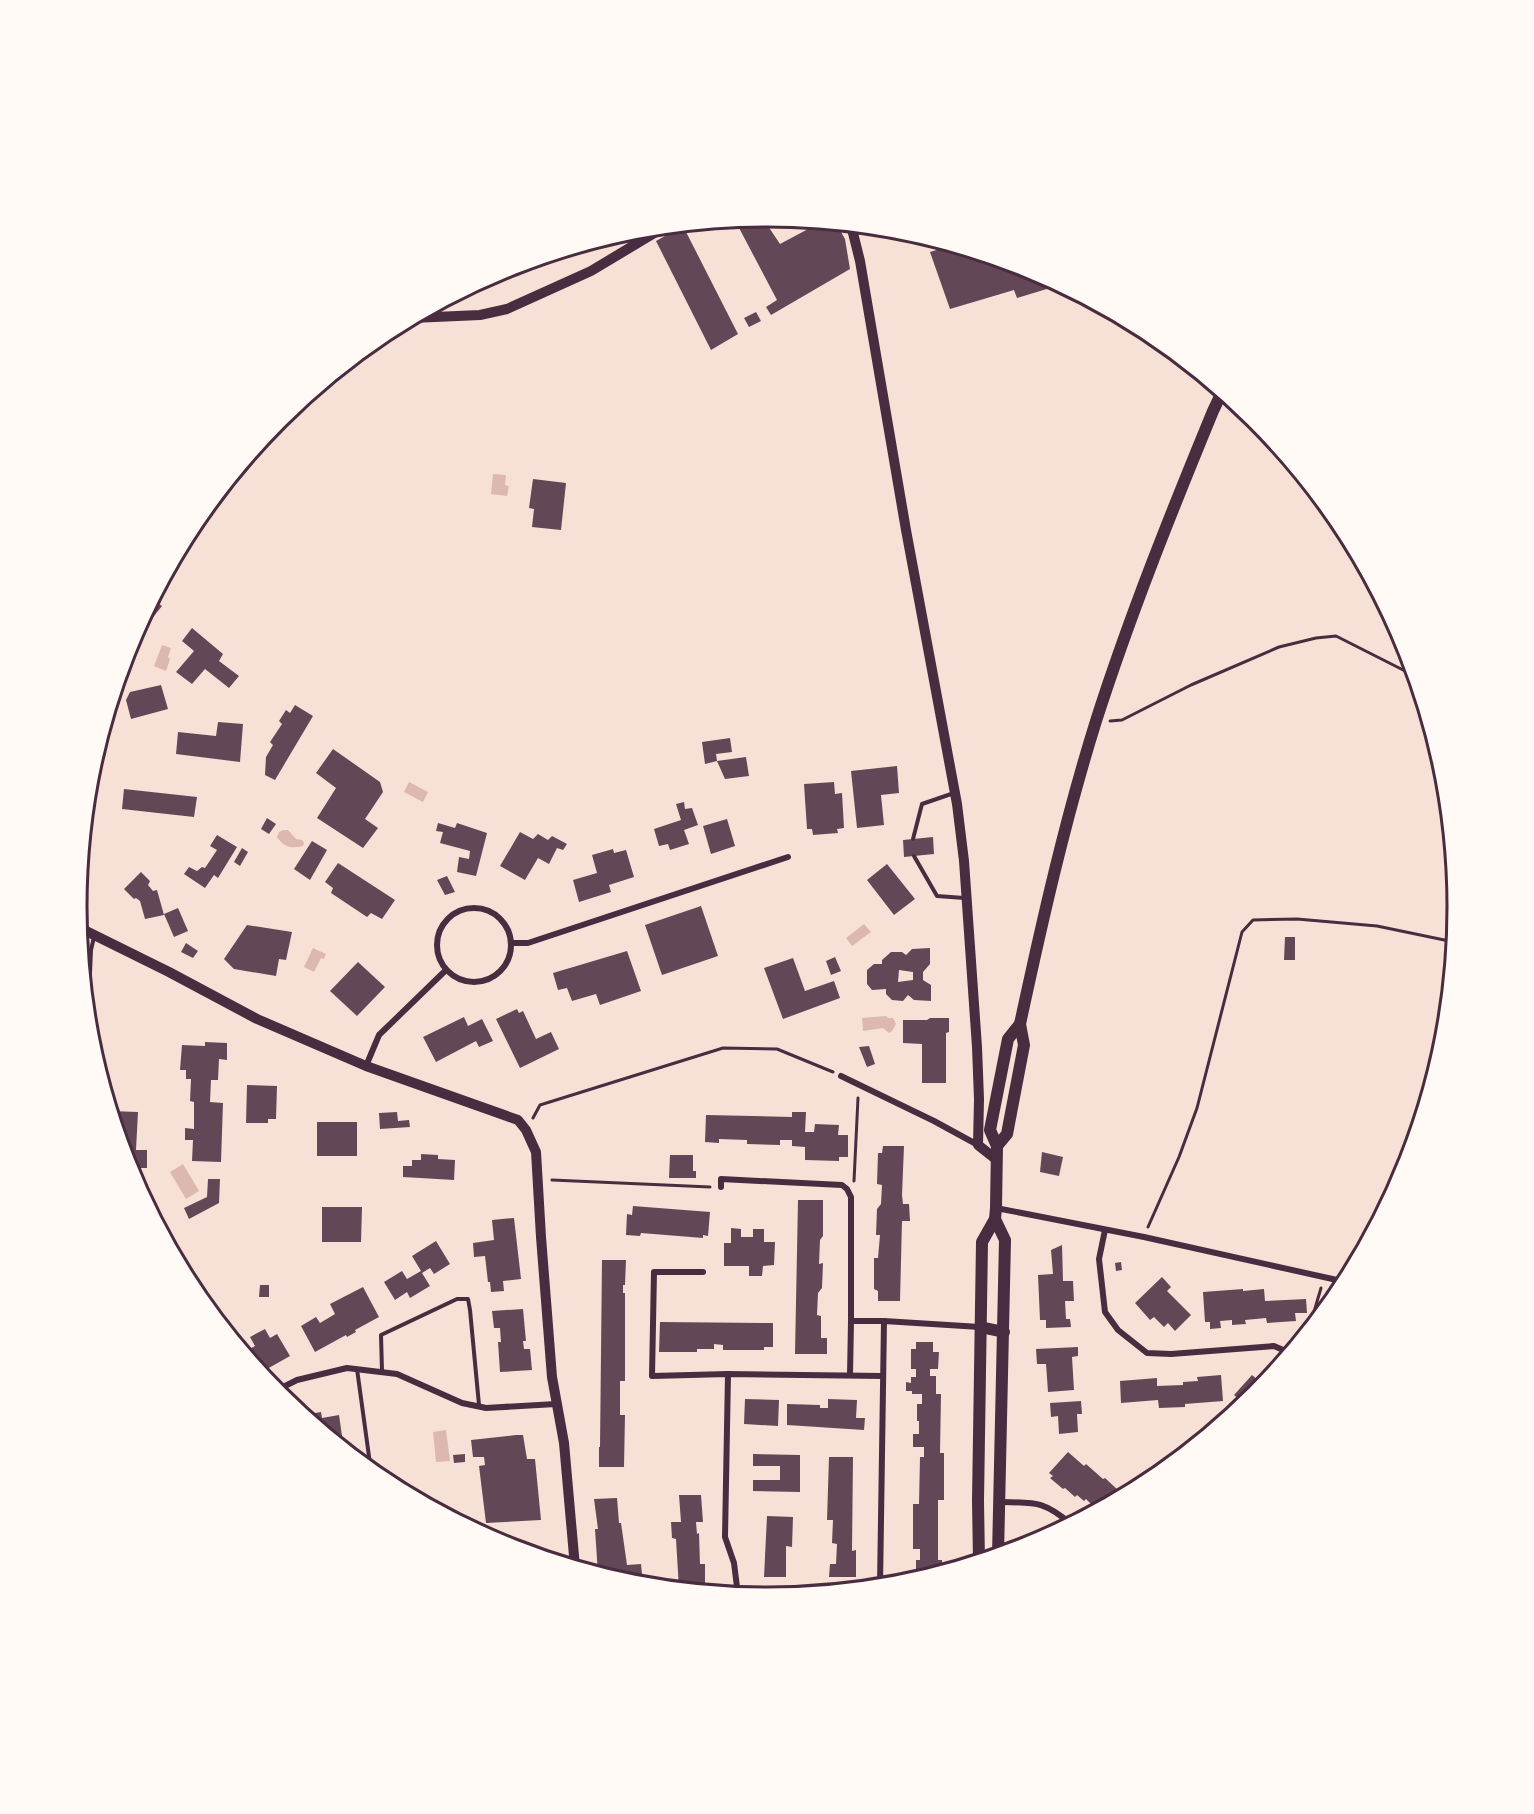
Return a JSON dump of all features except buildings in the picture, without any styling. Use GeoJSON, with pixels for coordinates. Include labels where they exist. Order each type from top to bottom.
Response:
{"type":"FeatureCollection","features":[{"type":"Feature","properties":{"kind":"main road"},"geometry":{"type":"LineString","coordinates":[[997,1146],[1007,1134],[1024,1045],[1020,1024],[1066,828],[1096,720],[1153,558],[1219,399]]}},
{"type":"Feature","properties":{"kind":"main road"},"geometry":{"type":"LineString","coordinates":[[979,1553],[982,1242],[995,1214],[997,1160],[997,1146],[990,1130],[1008,1038],[1020,1024]]}},
{"type":"Feature","properties":{"kind":"main road"},"geometry":{"type":"LineString","coordinates":[[995,1214],[1005,1240],[998,1546]]}},
{"type":"Feature","properties":{"kind":"main road"},"geometry":{"type":"LineString","coordinates":[[980,1327],[1004,1332]]}},
{"type":"Feature","properties":{"kind":"main road"},"geometry":{"type":"LineString","coordinates":[[978,1502],[1000,1502]]}},
{"type":"Feature","properties":{"kind":"street"},"geometry":{"type":"LineString","coordinates":[[853,233],[860,261],[904,518],[955,793],[964,861],[980,1099],[978,1145]]}},
{"type":"Feature","properties":{"kind":"street"},"geometry":{"type":"LineString","coordinates":[[428,317],[480,315],[507,309],[591,271],[646,238]]}},
{"type":"Feature","properties":{"kind":"street"},"geometry":{"type":"LineString","coordinates":[[511,943],[528,943],[788,857]]}},
{"type":"Feature","properties":{"kind":"street"},"geometry":{"type":"LineString","coordinates":[[464,909],[483,909],[501,919],[508,930],[511,943],[509,956],[503,968],[494,977],[482,982],[468,982],[456,978],[446,970],[437,950],[442,924],[452,915],[464,909]]}},
{"type":"Feature","properties":{"kind":"street"},"geometry":{"type":"LineString","coordinates":[[88,932],[257,1019],[366,1066],[518,1120],[526,1130],[536,1152],[552,1377],[564,1443],[574,1559]]}},
{"type":"Feature","properties":{"kind":"street"},"geometry":{"type":"LineString","coordinates":[[366,1066],[379,1035],[446,970]]}},
{"type":"Feature","properties":{"kind":"street"},"geometry":{"type":"LineString","coordinates":[[841,1076],[934,1121],[978,1145],[997,1160]]}},
{"type":"Feature","properties":{"kind":"street"},"geometry":{"type":"LineString","coordinates":[[721,1187],[721,1179],[842,1185],[847,1189],[851,1197],[850,1375]]}},
{"type":"Feature","properties":{"kind":"street"},"geometry":{"type":"LineString","coordinates":[[995,1214],[1144,1237],[1335,1280]]}},
{"type":"Feature","properties":{"kind":"street"},"geometry":{"type":"LineString","coordinates":[[1105,1230],[1099,1258],[1106,1312],[1118,1330],[1147,1353],[1171,1354],[1274,1346],[1282,1350]]}},
{"type":"Feature","properties":{"kind":"street"},"geometry":{"type":"LineString","coordinates":[[703,1272],[654,1272],[652,1376],[728,1374],[883,1376]]}},
{"type":"Feature","properties":{"kind":"street"},"geometry":{"type":"LineString","coordinates":[[850,1321],[980,1327]]}},
{"type":"Feature","properties":{"kind":"street"},"geometry":{"type":"LineString","coordinates":[[880,1577],[884,1321]]}},
{"type":"Feature","properties":{"kind":"street"},"geometry":{"type":"LineString","coordinates":[[284,1386],[297,1380],[346,1368],[397,1374],[462,1403],[486,1408],[556,1404]]}},
{"type":"Feature","properties":{"kind":"street"},"geometry":{"type":"LineString","coordinates":[[728,1374],[725,1537],[734,1563],[737,1586]]}},
{"type":"Feature","properties":{"kind":"street"},"geometry":{"type":"LineString","coordinates":[[1000,1502],[1037,1503],[1055,1510],[1065,1518]]}},
{"type":"Feature","properties":{"kind":"lane"},"geometry":{"type":"LineString","coordinates":[[913,839],[922,804],[955,793]]}},
{"type":"Feature","properties":{"kind":"lane"},"geometry":{"type":"LineString","coordinates":[[914,856],[937,896],[966,898]]}},
{"type":"Feature","properties":{"kind":"lane"},"geometry":{"type":"LineString","coordinates":[[90,970],[91,950],[95,936]]}},
{"type":"Feature","properties":{"kind":"lane"},"geometry":{"type":"LineString","coordinates":[[382,1371],[381,1335],[457,1299],[468,1299],[479,1405]]}},
{"type":"Feature","properties":{"kind":"lane"},"geometry":{"type":"LineString","coordinates":[[357,1369],[369,1457]]}},
{"type":"Feature","properties":{"kind":"path"},"geometry":{"type":"LineString","coordinates":[[1096,720],[1122,720],[1191,685],[1279,646],[1316,638],[1336,636],[1404,671]]}},
{"type":"Feature","properties":{"kind":"path"},"geometry":{"type":"LineString","coordinates":[[1144,1237],[1179,1157],[1197,1108],[1242,932],[1253,920],[1297,919],[1377,926],[1446,940]]}},
{"type":"Feature","properties":{"kind":"path"},"geometry":{"type":"LineString","coordinates":[[526,1130],[540,1105],[723,1048],[777,1049],[841,1076]]}},
{"type":"Feature","properties":{"kind":"path"},"geometry":{"type":"LineString","coordinates":[[847,1189],[856,1179],[859,1084]]}},
{"type":"Feature","properties":{"kind":"path"},"geometry":{"type":"LineString","coordinates":[[538,1179],[721,1187]]}},
{"type":"Feature","properties":{"kind":"path"},"geometry":{"type":"LineString","coordinates":[[1315,1309],[1324,1278]]}},
{"type":"Feature","properties":{"kind":"shaded area"},"geometry":{"type":"Polygon","coordinates":[[[493,474],[506,475],[505,485],[509,486],[507,496],[491,494],[493,474]]]}},
{"type":"Feature","properties":{"kind":"shaded area"},"geometry":{"type":"Polygon","coordinates":[[[162,645],[171,648],[166,671],[154,666],[162,645]]]}},
{"type":"Feature","properties":{"kind":"shaded area"},"geometry":{"type":"Polygon","coordinates":[[[409,782],[428,792],[423,802],[404,792],[409,782]]]}},
{"type":"Feature","properties":{"kind":"shaded area"},"geometry":{"type":"Polygon","coordinates":[[[283,830],[288,830],[296,839],[302,840],[303,846],[291,847],[282,843],[277,837],[283,830]]]}},
{"type":"Feature","properties":{"kind":"shaded area"},"geometry":{"type":"Polygon","coordinates":[[[864,924],[871,932],[852,946],[846,938],[864,924]]]}},
{"type":"Feature","properties":{"kind":"shaded area"},"geometry":{"type":"Polygon","coordinates":[[[313,948],[326,954],[324,959],[321,958],[314,972],[304,967],[313,948]]]}},
{"type":"Feature","properties":{"kind":"shaded area"},"geometry":{"type":"Polygon","coordinates":[[[886,1016],[893,1018],[896,1024],[889,1033],[883,1028],[863,1031],[862,1018],[886,1016]]]}},
{"type":"Feature","properties":{"kind":"shaded area"},"geometry":{"type":"Polygon","coordinates":[[[183,1164],[199,1191],[186,1199],[170,1172],[183,1164]]]}},
{"type":"Feature","properties":{"kind":"shaded area"},"geometry":{"type":"Polygon","coordinates":[[[446,1430],[450,1461],[436,1462],[433,1432],[446,1430]]]}}]}
